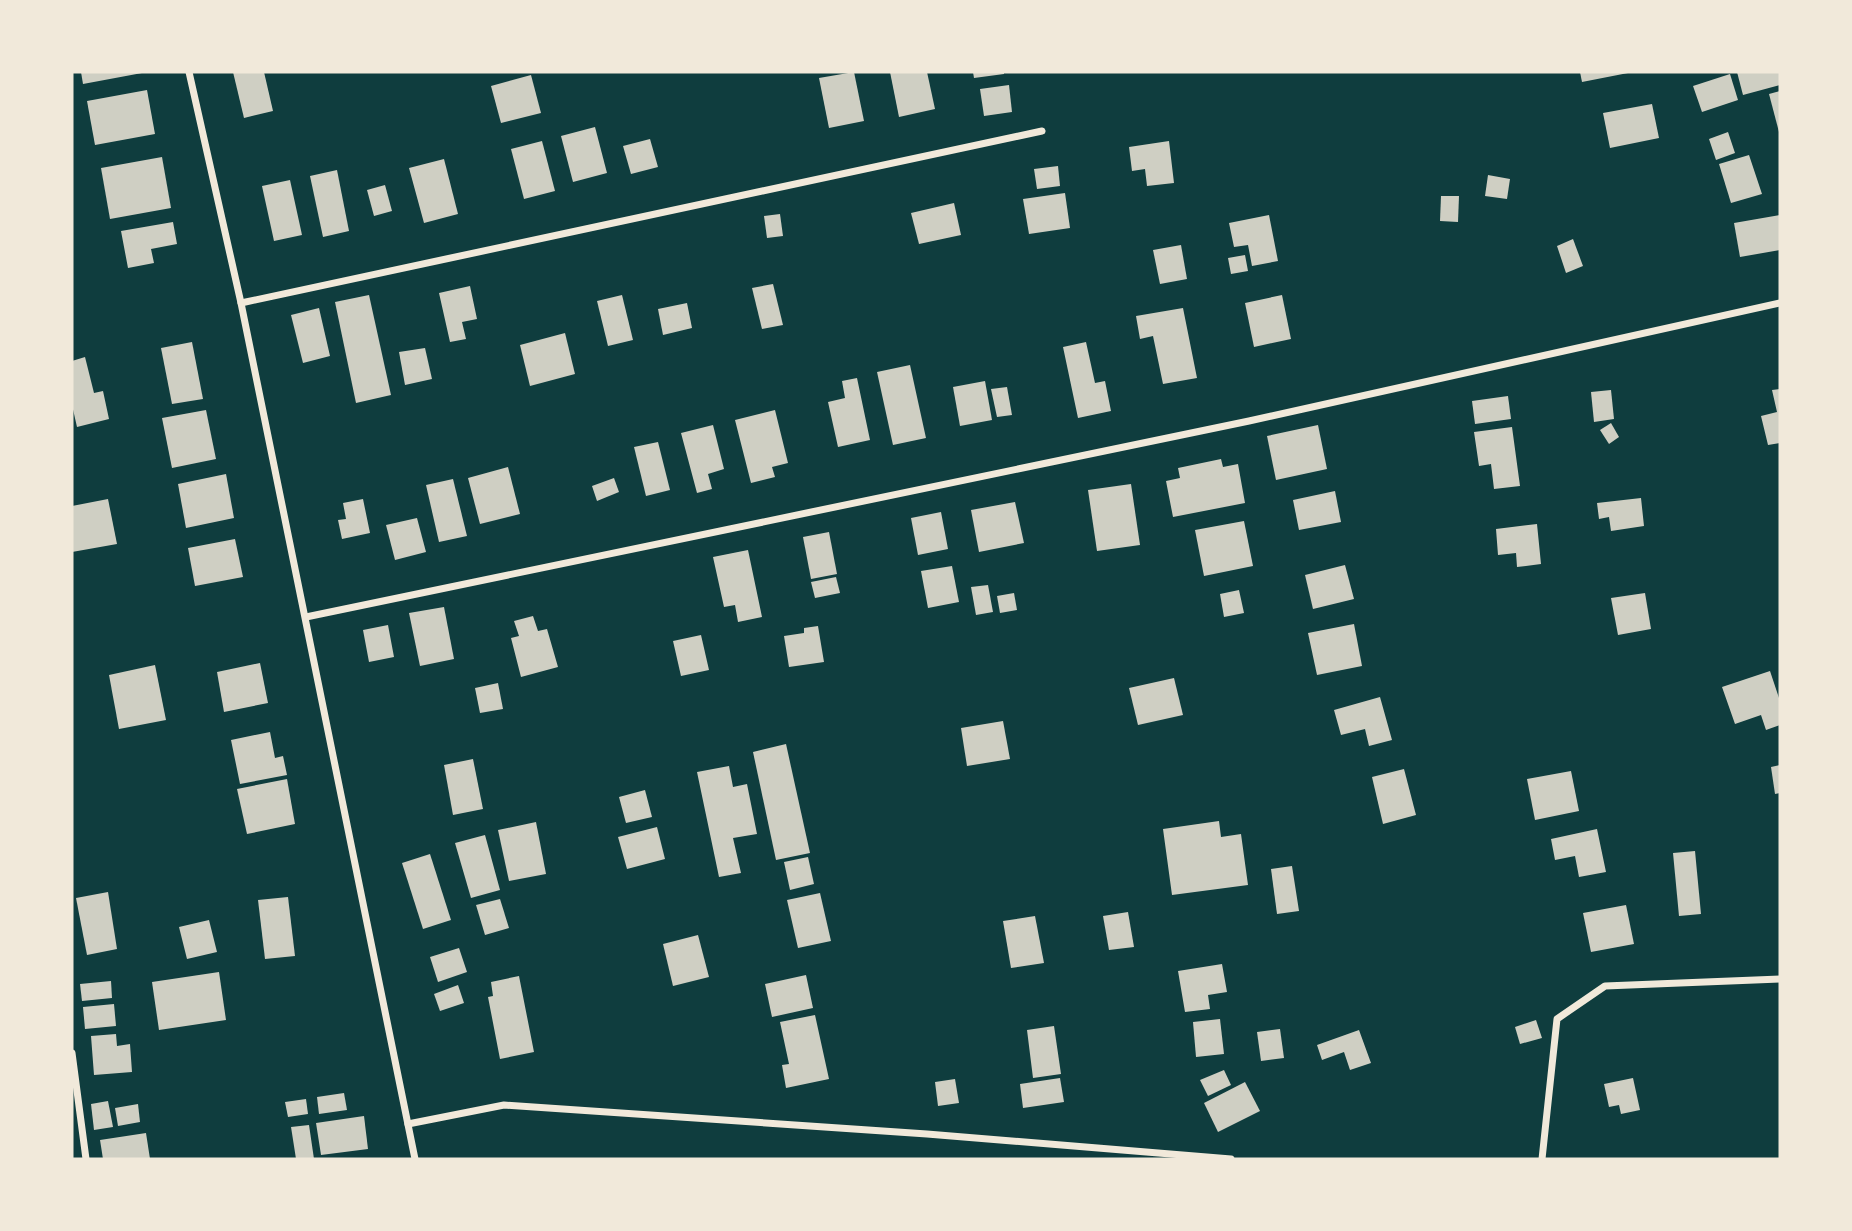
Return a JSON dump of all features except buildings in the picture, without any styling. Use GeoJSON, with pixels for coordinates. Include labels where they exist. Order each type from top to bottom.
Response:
{"type":"FeatureCollection","features":[{"type":"Feature","properties":{"kind":"street"},"geometry":{"type":"LineString","coordinates":[[189,72],[241,303],[415,1159]]}},
{"type":"Feature","properties":{"kind":"street"},"geometry":{"type":"LineString","coordinates":[[241,303],[1042,131]]}},
{"type":"Feature","properties":{"kind":"street"},"geometry":{"type":"LineString","coordinates":[[306,617],[1249,421],[1780,303]]}},
{"type":"Feature","properties":{"kind":"street"},"geometry":{"type":"LineString","coordinates":[[1542,1159],[1557,1019],[1605,986],[1780,979]]}},
{"type":"Feature","properties":{"kind":"street"},"geometry":{"type":"LineString","coordinates":[[72,1053],[86,1159]]}},
{"type":"Feature","properties":{"kind":"street"},"geometry":{"type":"LineString","coordinates":[[408,1124],[504,1105],[927,1134],[1231,1159]]}}]}
